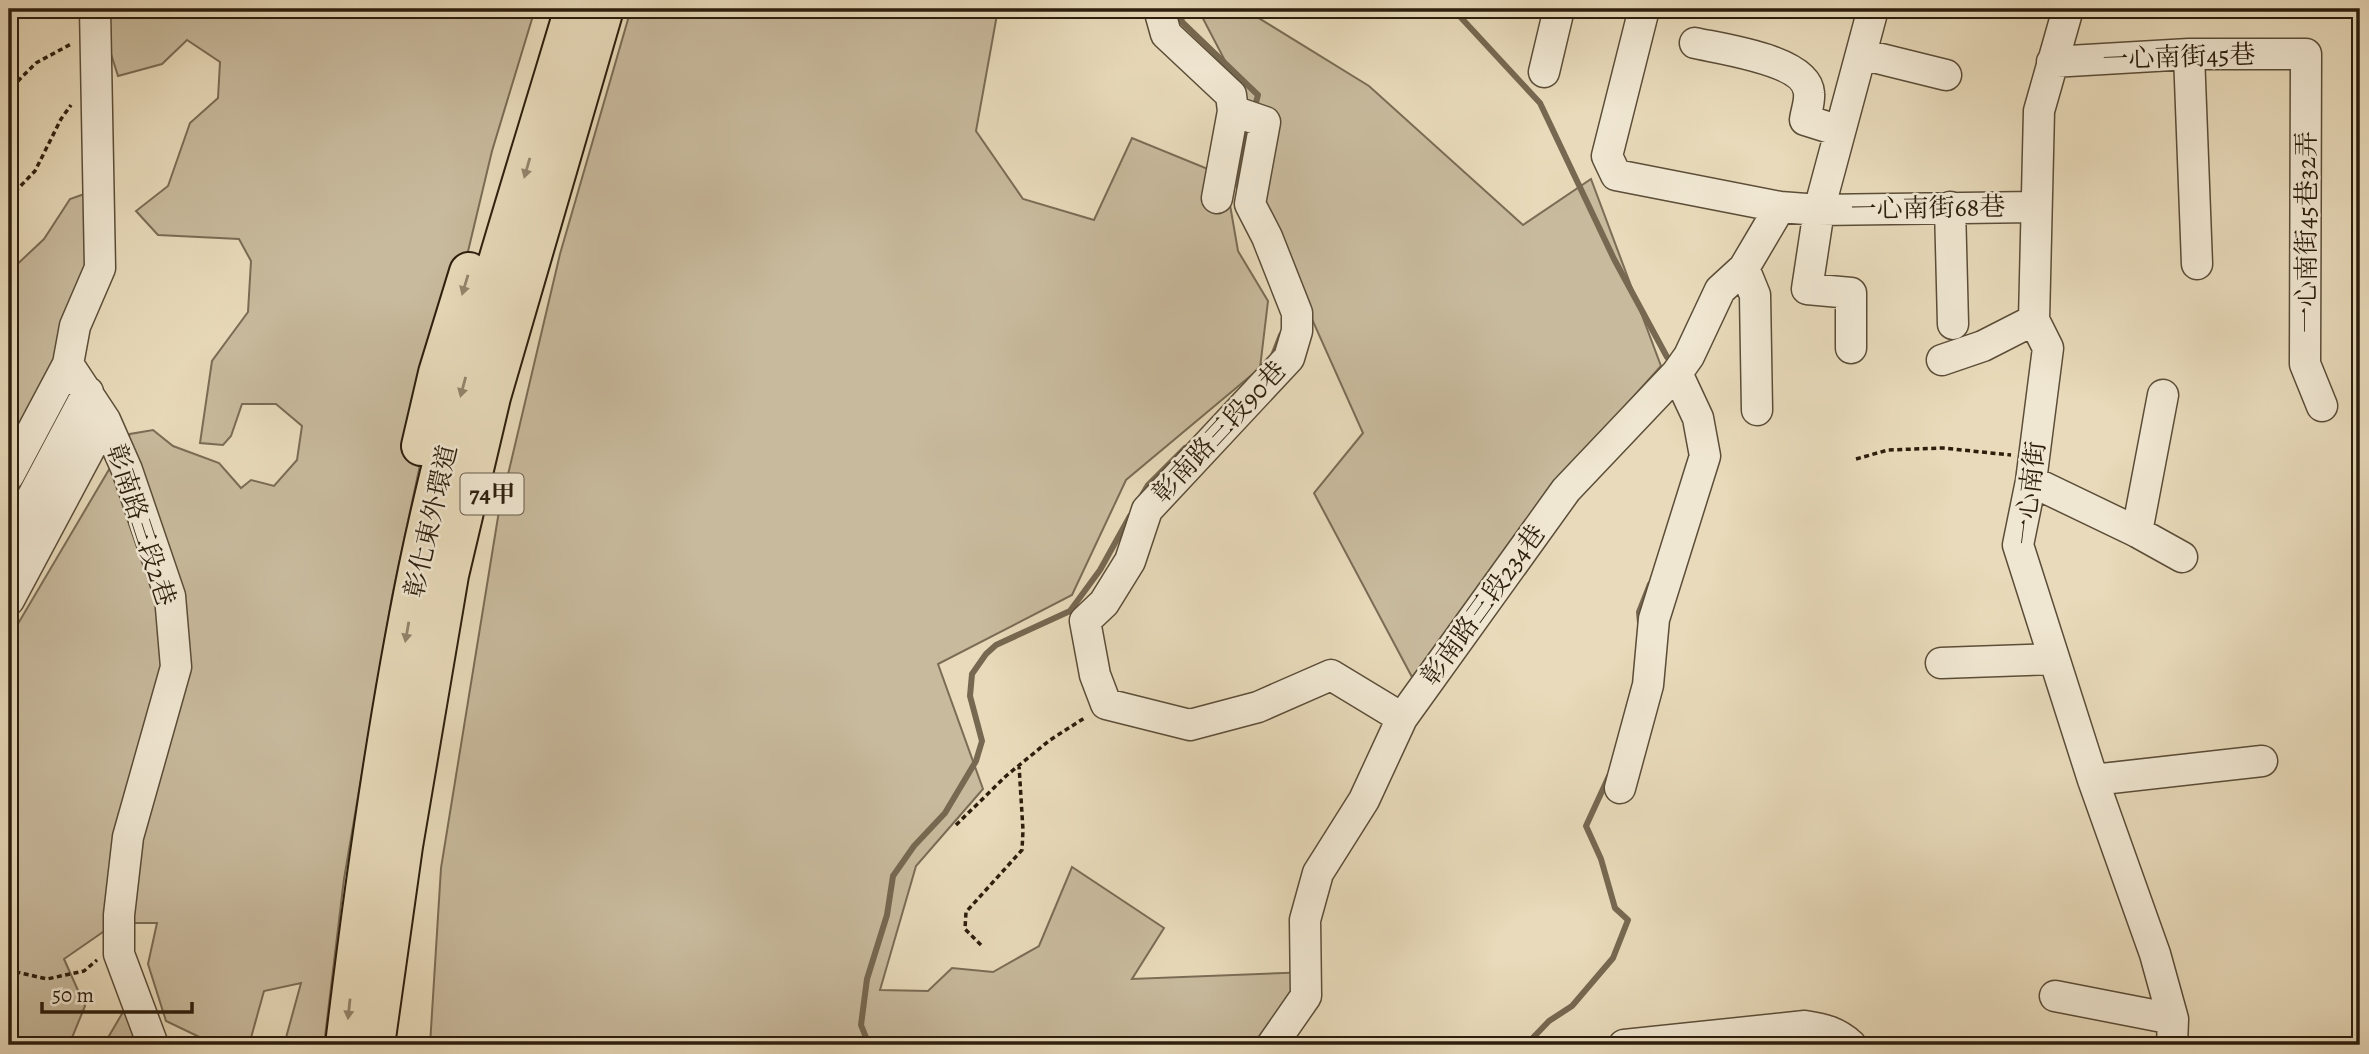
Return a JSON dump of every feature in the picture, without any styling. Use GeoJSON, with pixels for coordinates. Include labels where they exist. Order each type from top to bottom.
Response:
{"type":"FeatureCollection","features":[{"type":"Feature","properties":{"kind":"main road","name":"74甲"},"geometry":{"type":"LineString","coordinates":[[368,976],[351,839],[361,741],[393,569],[438,373],[550,9]]}},
{"type":"Feature","properties":{"kind":"main road","name":"彰化東外環道"},"geometry":{"type":"LineString","coordinates":[[345,1045],[368,976],[404,746],[418,570],[456,414],[574,9]]}},
{"type":"Feature","properties":{"kind":"main road","name":"74甲"},"geometry":{"type":"LineString","coordinates":[[368,976],[437,759],[472,579],[514,403],[619,11]]}},
{"type":"Feature","properties":{"kind":"main road","name":"彰化東外環道"},"geometry":{"type":"LineString","coordinates":[[404,746],[449,575],[491,397],[619,11]]}},
{"type":"Feature","properties":{"kind":"main road","name":"彰化東外環道"},"geometry":{"type":"LineString","coordinates":[[368,976],[375,1045]]}},
{"type":"Feature","properties":{"kind":"street"},"geometry":{"type":"LineString","coordinates":[[1158,9],[1166,34],[1231,95],[1233,111],[1217,198]]}},
{"type":"Feature","properties":{"kind":"street"},"geometry":{"type":"LineString","coordinates":[[1544,72],[1559,9]]}},
{"type":"Feature","properties":{"kind":"street","name":"一心南街68巷"},"geometry":{"type":"LineString","coordinates":[[1644,9],[1607,156],[1616,175],[1780,206],[1819,210],[2036,206]]}},
{"type":"Feature","properties":{"kind":"street"},"geometry":{"type":"LineString","coordinates":[[1852,348],[1852,293],[1807,289],[1819,210],[1874,9]]}},
{"type":"Feature","properties":{"kind":"street","name":"一心南街"},"geometry":{"type":"LineString","coordinates":[[2068,9],[2039,111],[2034,320],[2048,348],[2033,469],[2018,545],[2093,780],[2155,954],[2173,1032]]}},
{"type":"Feature","properties":{"kind":"street"},"geometry":{"type":"LineString","coordinates":[[9,475],[68,363],[75,326],[100,268],[95,21]]}},
{"type":"Feature","properties":{"kind":"street"},"geometry":{"type":"LineString","coordinates":[[1695,43],[1770,60],[1802,78],[1810,92],[1805,120],[1840,131]]}},
{"type":"Feature","properties":{"kind":"street"},"geometry":{"type":"LineString","coordinates":[[1861,54],[1947,75]]}},
{"type":"Feature","properties":{"kind":"street"},"geometry":{"type":"LineString","coordinates":[[2189,54],[2197,264]]}},
{"type":"Feature","properties":{"kind":"street","name":"一心南街45巷"},"geometry":{"type":"LineString","coordinates":[[2052,62],[2189,54],[2306,54]]}},
{"type":"Feature","properties":{"kind":"street","name":"一心南街45巷32弄"},"geometry":{"type":"LineString","coordinates":[[2306,54],[2305,364],[2322,406]]}},
{"type":"Feature","properties":{"kind":"street","name":"彰南路三段90巷"},"geometry":{"type":"LineString","coordinates":[[1106,704],[1095,675],[1085,621],[1104,603],[1130,561],[1147,510],[1289,359],[1297,331],[1297,313],[1267,237],[1250,204],[1265,122],[1233,111]]}},
{"type":"Feature","properties":{"kind":"street","name":"彰南路三段234巷"},"geometry":{"type":"LineString","coordinates":[[1272,1045],[1306,996],[1306,920],[1318,873],[1364,800],[1402,718],[1566,490],[1677,373],[1689,356],[1720,290],[1744,268],[1780,206]]}},
{"type":"Feature","properties":{"kind":"street"},"geometry":{"type":"LineString","coordinates":[[1950,207],[1954,324]]}},
{"type":"Feature","properties":{"kind":"street"},"geometry":{"type":"LineString","coordinates":[[1744,268],[1755,295],[1757,410]]}},
{"type":"Feature","properties":{"kind":"street"},"geometry":{"type":"LineString","coordinates":[[1942,360],[1983,346],[2034,320]]}},
{"type":"Feature","properties":{"kind":"street","name":"彰南路三段2巷"},"geometry":{"type":"LineString","coordinates":[[68,363],[105,420],[127,470],[170,596],[176,667],[128,837],[119,915],[118,954],[153,1045]]}},
{"type":"Feature","properties":{"kind":"street"},"geometry":{"type":"LineString","coordinates":[[1620,788],[1648,685],[1654,619],[1705,456],[1698,418],[1677,373]]}},
{"type":"Feature","properties":{"kind":"street"},"geometry":{"type":"LineString","coordinates":[[9,541],[89,392]]}},
{"type":"Feature","properties":{"kind":"street"},"geometry":{"type":"LineString","coordinates":[[2137,532],[2163,395]]}},
{"type":"Feature","properties":{"kind":"street"},"geometry":{"type":"LineString","coordinates":[[9,600],[105,420]]}},
{"type":"Feature","properties":{"kind":"street"},"geometry":{"type":"LineString","coordinates":[[2033,469],[2182,557]]}},
{"type":"Feature","properties":{"kind":"street"},"geometry":{"type":"LineString","coordinates":[[1941,663],[2054,659]]}},
{"type":"Feature","properties":{"kind":"street"},"geometry":{"type":"LineString","coordinates":[[1106,704],[1190,725],[1258,707],[1331,675],[1402,718]]}},
{"type":"Feature","properties":{"kind":"street"},"geometry":{"type":"LineString","coordinates":[[2093,780],[2263,761]]}},
{"type":"Feature","properties":{"kind":"street"},"geometry":{"type":"LineString","coordinates":[[2055,996],[2173,1032]]}},
{"type":"Feature","properties":{"kind":"street"},"geometry":{"type":"LineString","coordinates":[[1632,1045],[1728,1039],[1805,1026],[1826,1029],[1840,1035],[1851,1045]]}},
{"type":"Feature","properties":{"kind":"path"},"geometry":{"type":"LineString","coordinates":[[9,81],[18,81],[36,63],[63,47],[95,21]]}},
{"type":"Feature","properties":{"kind":"path"},"geometry":{"type":"LineString","coordinates":[[9,198],[35,171],[61,119],[85,84],[96,79]]}},
{"type":"Feature","properties":{"kind":"path"},"geometry":{"type":"LineString","coordinates":[[1856,459],[1888,450],[1943,448],[2033,469]]}},
{"type":"Feature","properties":{"kind":"path"},"geometry":{"type":"LineString","coordinates":[[956,825],[1019,765],[1050,740],[1106,704]]}},
{"type":"Feature","properties":{"kind":"path"},"geometry":{"type":"LineString","coordinates":[[981,945],[965,929],[966,912],[1022,850],[1019,765]]}},
{"type":"Feature","properties":{"kind":"path"},"geometry":{"type":"LineString","coordinates":[[9,968],[47,979],[84,971],[119,939]]}},
{"type":"Feature","properties":{"kind":"shaded area"},"geometry":{"type":"Polygon","coordinates":[[[105,9],[535,9],[492,151],[443,356],[392,597],[344,879],[324,1045],[284,1045],[301,983],[264,991],[249,1045],[216,1045],[166,1021],[148,964],[157,923],[116,923],[64,959],[85,1006],[69,1045],[9,1045],[9,639],[130,434],[153,430],[173,446],[219,463],[241,488],[251,480],[274,486],[297,460],[302,426],[276,404],[242,404],[231,436],[223,445],[200,443],[212,361],[248,312],[251,261],[239,239],[158,235],[136,211],[168,186],[190,123],[218,98],[220,62],[187,40],[162,64],[118,76],[104,32],[105,9]]]}},
{"type":"Feature","properties":{"kind":"shaded area"},"geometry":{"type":"Polygon","coordinates":[[[631,9],[998,9],[976,131],[1023,199],[1094,220],[1132,138],[1225,176],[1238,251],[1268,301],[1260,368],[1126,480],[1072,595],[938,664],[983,789],[916,866],[880,990],[928,991],[952,968],[993,972],[1039,946],[1072,867],[1164,928],[1132,979],[1310,972],[1271,1045],[430,1045],[441,868],[498,517],[560,254],[631,9]]]}},
{"type":"Feature","properties":{"kind":"shaded area"},"geometry":{"type":"Polygon","coordinates":[[[1198,9],[1244,9],[1369,86],[1523,225],[1591,179],[1661,366],[1579,457],[1464,622],[1412,677],[1314,493],[1363,433],[1269,223],[1232,74],[1198,9]]]}},
{"type":"Feature","properties":{"kind":"shaded area"},"geometry":{"type":"Polygon","coordinates":[[[93,191],[94,250],[56,417],[9,495],[9,272],[44,239],[70,199],[93,191]]]}},
{"type":"Feature","properties":{"kind":"shaded area"},"geometry":{"type":"Polygon","coordinates":[[[130,1000],[149,1045],[116,1045],[109,1036],[130,1000]]]}},
{"type":"Feature","properties":{"kind":"waterway"},"geometry":{"type":"LineString","coordinates":[[1179,9],[1182,22],[1258,95],[1254,110]]}},
{"type":"Feature","properties":{"kind":"waterway"},"geometry":{"type":"LineString","coordinates":[[1453,9],[1540,103],[1614,259],[1667,357]]}},
{"type":"Feature","properties":{"kind":"waterway"},"geometry":{"type":"LineString","coordinates":[[1239,188],[1240,162],[1250,124]]}},
{"type":"Feature","properties":{"kind":"waterway"},"geometry":{"type":"LineString","coordinates":[[1272,358],[1281,335]]}},
{"type":"Feature","properties":{"kind":"waterway"},"geometry":{"type":"LineString","coordinates":[[1141,497],[1148,485],[1185,448]]}},
{"type":"Feature","properties":{"kind":"waterway"},"geometry":{"type":"LineString","coordinates":[[869,1045],[861,1025],[867,979],[887,915],[893,876],[914,846],[945,813],[976,761],[982,741],[970,696],[972,674],[996,645],[1070,611],[1100,570],[1130,516]]}},
{"type":"Feature","properties":{"kind":"waterway"},"geometry":{"type":"LineString","coordinates":[[1640,623],[1639,612],[1650,584]]}},
{"type":"Feature","properties":{"kind":"waterway"},"geometry":{"type":"LineString","coordinates":[[1526,1045],[1549,1021],[1572,1006],[1613,958],[1628,920],[1615,908],[1601,859],[1586,826],[1609,776]]}}]}
